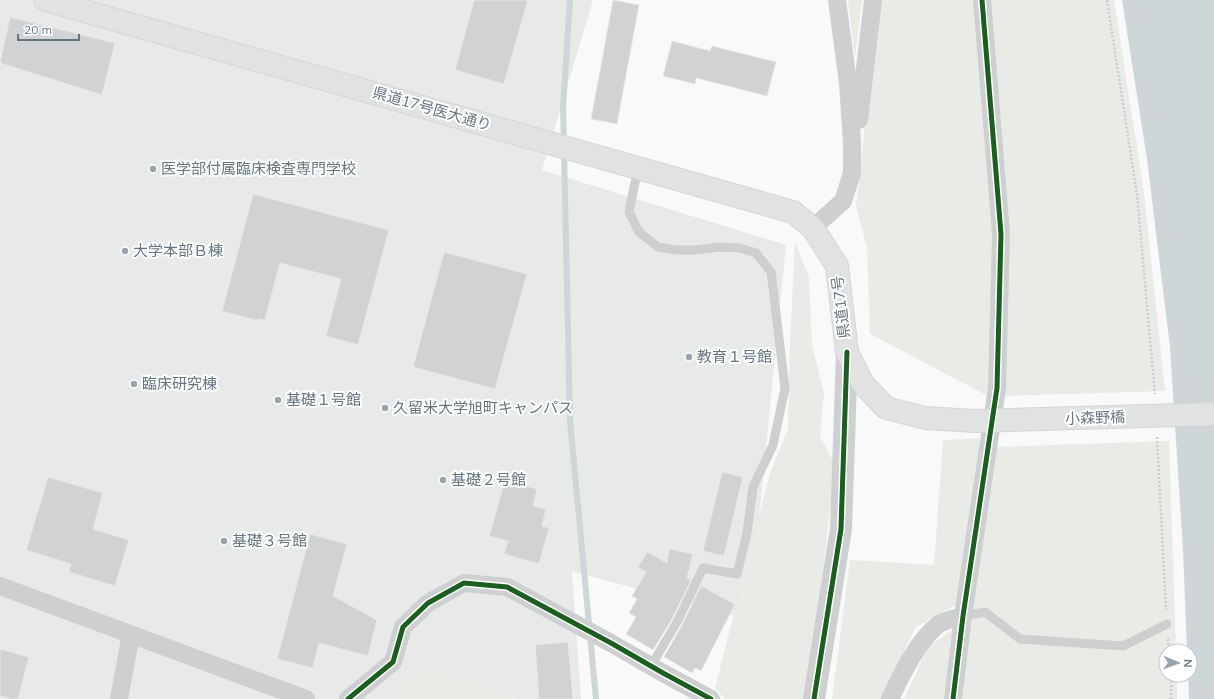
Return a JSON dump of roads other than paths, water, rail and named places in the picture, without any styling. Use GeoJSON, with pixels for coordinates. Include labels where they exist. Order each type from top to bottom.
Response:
{"type":"FeatureCollection","features":[{"type":"Feature","properties":{"kind":"main road","name":"県道17号医大通り"},"geometry":{"type":"LineString","coordinates":[[45,0],[793,212],[813,228]]}},
{"type":"Feature","properties":{"kind":"main road","name":"県道17号"},"geometry":{"type":"LineString","coordinates":[[813,228],[837,266],[847,352],[863,384],[886,408],[925,418],[975,421]]}},
{"type":"Feature","properties":{"kind":"main road","name":"小森野橋"},"geometry":{"type":"LineString","coordinates":[[975,421],[1214,414]]}},
{"type":"Feature","properties":{"kind":"street"},"geometry":{"type":"LineString","coordinates":[[813,228],[844,201],[852,173],[852,142],[848,83],[837,0]]}},
{"type":"Feature","properties":{"kind":"street"},"geometry":{"type":"LineString","coordinates":[[852,142],[859,122],[873,0]]}},
{"type":"Feature","properties":{"kind":"street"},"geometry":{"type":"LineString","coordinates":[[953,699],[963,616],[997,388],[1001,249],[1000,218],[982,0]]}},
{"type":"Feature","properties":{"kind":"street"},"geometry":{"type":"LineString","coordinates":[[814,699],[841,529],[847,352]]}},
{"type":"Feature","properties":{"kind":"street"},"geometry":{"type":"LineString","coordinates":[[348,699],[394,662],[403,627],[428,603],[464,583],[507,588],[611,643],[711,699]]}},
{"type":"Feature","properties":{"kind":"street"},"geometry":{"type":"LineString","coordinates":[[0,586],[306,699]]}},
{"type":"Feature","properties":{"kind":"street"},"geometry":{"type":"LineString","coordinates":[[890,699],[924,637],[941,623],[963,616]]}},
{"type":"Feature","properties":{"kind":"street"},"geometry":{"type":"LineString","coordinates":[[119,699],[131,634]]}},
{"type":"Feature","properties":{"kind":"lane"},"geometry":{"type":"LineString","coordinates":[[638,168],[629,212],[639,232],[658,247],[676,250],[695,250],[720,247],[740,248],[756,253],[771,272],[785,388],[773,445],[754,487],[747,533],[737,574],[703,568],[677,622],[651,666]]}},
{"type":"Feature","properties":{"kind":"lane"},"geometry":{"type":"LineString","coordinates":[[963,616],[985,612],[1020,639],[1123,646],[1167,624]]}},
{"type":"Feature","properties":{"kind":"waterway"},"geometry":{"type":"LineString","coordinates":[[564,143],[563,108],[570,0]]}},
{"type":"Feature","properties":{"kind":"waterway"},"geometry":{"type":"LineString","coordinates":[[564,152],[570,420],[596,699]]}},
{"type":"Feature","properties":{"kind":"place","name":"医学部付属臨床検査専門学校"},"geometry":{"type":"Point","coordinates":[153,169]}},
{"type":"Feature","properties":{"kind":"place","name":"大学本部Ｂ棟"},"geometry":{"type":"Point","coordinates":[125,251]}},
{"type":"Feature","properties":{"kind":"place","name":"教育１号館"},"geometry":{"type":"Point","coordinates":[689,357]}},
{"type":"Feature","properties":{"kind":"place","name":"臨床研究棟"},"geometry":{"type":"Point","coordinates":[134,384]}},
{"type":"Feature","properties":{"kind":"place","name":"基礎１号館"},"geometry":{"type":"Point","coordinates":[278,400]}},
{"type":"Feature","properties":{"kind":"place","name":"久留米大学旭町キャンパス"},"geometry":{"type":"Point","coordinates":[385,408]}},
{"type":"Feature","properties":{"kind":"place","name":"基礎２号館"},"geometry":{"type":"Point","coordinates":[443,480]}},
{"type":"Feature","properties":{"kind":"place","name":"基礎３号館"},"geometry":{"type":"Point","coordinates":[224,541]}}]}
